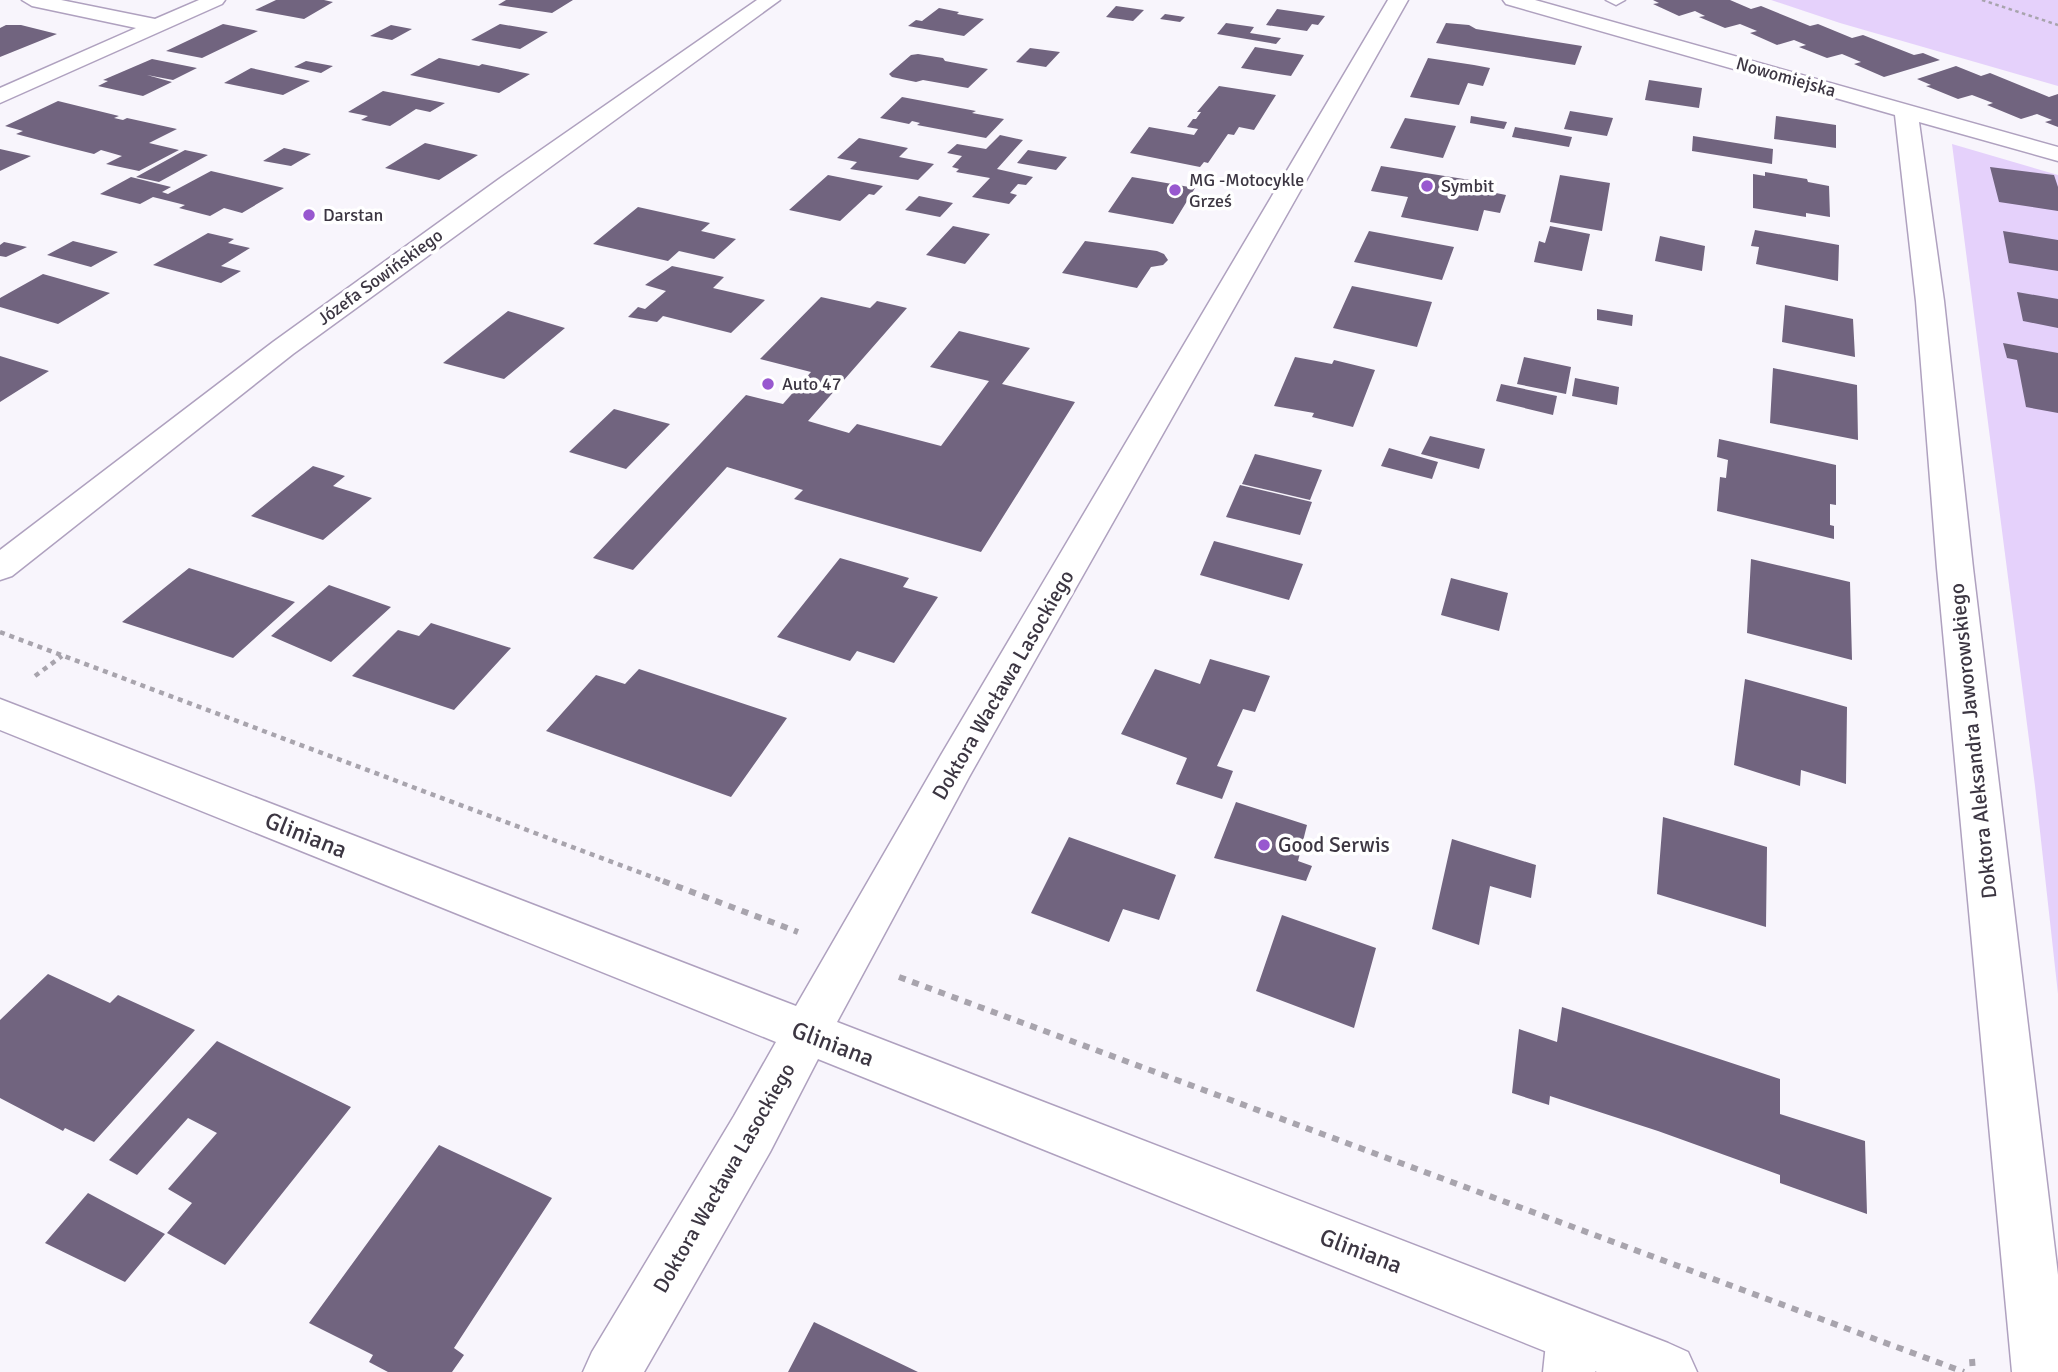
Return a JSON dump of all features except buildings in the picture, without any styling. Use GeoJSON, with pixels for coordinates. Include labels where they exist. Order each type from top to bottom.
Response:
{"type":"FeatureCollection","features":[{"type":"Feature","properties":{"kind":"street"},"geometry":{"type":"LineString","coordinates":[[32,0],[158,26]]}},
{"type":"Feature","properties":{"kind":"street"},"geometry":{"type":"LineString","coordinates":[[0,96],[215,0]]}},
{"type":"Feature","properties":{"kind":"street","name":"Józefa Sowińskiego"},"geometry":{"type":"LineString","coordinates":[[0,568],[283,348],[519,176],[770,0]]}},
{"type":"Feature","properties":{"kind":"street","name":"Doktora Wacława Lasockiego"},"geometry":{"type":"LineString","coordinates":[[612,1372],[752,1134],[849,954],[1398,0]]}},
{"type":"Feature","properties":{"kind":"street","name":"Nowomiejska"},"geometry":{"type":"LineString","coordinates":[[1513,0],[2058,154]]}},
{"type":"Feature","properties":{"kind":"street","name":"Doktora Aleksandra Jaworowskiego"},"geometry":{"type":"LineString","coordinates":[[1906,111],[1930,301],[1958,596],[2041,1372]]}},
{"type":"Feature","properties":{"kind":"street","name":"Gliniana"},"geometry":{"type":"LineString","coordinates":[[0,714],[806,1034],[1571,1353],[1668,1372]]}},
{"type":"Feature","properties":{"kind":"path"},"geometry":{"type":"LineString","coordinates":[[1982,0],[2058,25]]}},
{"type":"Feature","properties":{"kind":"path"},"geometry":{"type":"LineString","coordinates":[[0,632],[849,954],[880,970],[1964,1372]]}},
{"type":"Feature","properties":{"kind":"path"},"geometry":{"type":"LineString","coordinates":[[32,679],[62,655]]}},
{"type":"Feature","properties":{"kind":"shaded area"},"geometry":{"type":"Polygon","coordinates":[[[1771,0],[2058,0],[2058,86],[1840,23],[1771,0]]]}},
{"type":"Feature","properties":{"kind":"shaded area"},"geometry":{"type":"Polygon","coordinates":[[[1952,144],[2058,175],[2058,994],[2035,786],[1952,144]]]}},
{"type":"Feature","properties":{"kind":"place","name":"Symbit"},"geometry":{"type":"Point","coordinates":[1427,186]}},
{"type":"Feature","properties":{"kind":"place","name":"MG -Motocykle Grześ"},"geometry":{"type":"Point","coordinates":[1175,190]}},
{"type":"Feature","properties":{"kind":"place","name":"Darstan"},"geometry":{"type":"Point","coordinates":[309,215]}},
{"type":"Feature","properties":{"kind":"place","name":"Auto 47"},"geometry":{"type":"Point","coordinates":[768,384]}},
{"type":"Feature","properties":{"kind":"place","name":"Good Serwis"},"geometry":{"type":"Point","coordinates":[1264,845]}}]}
